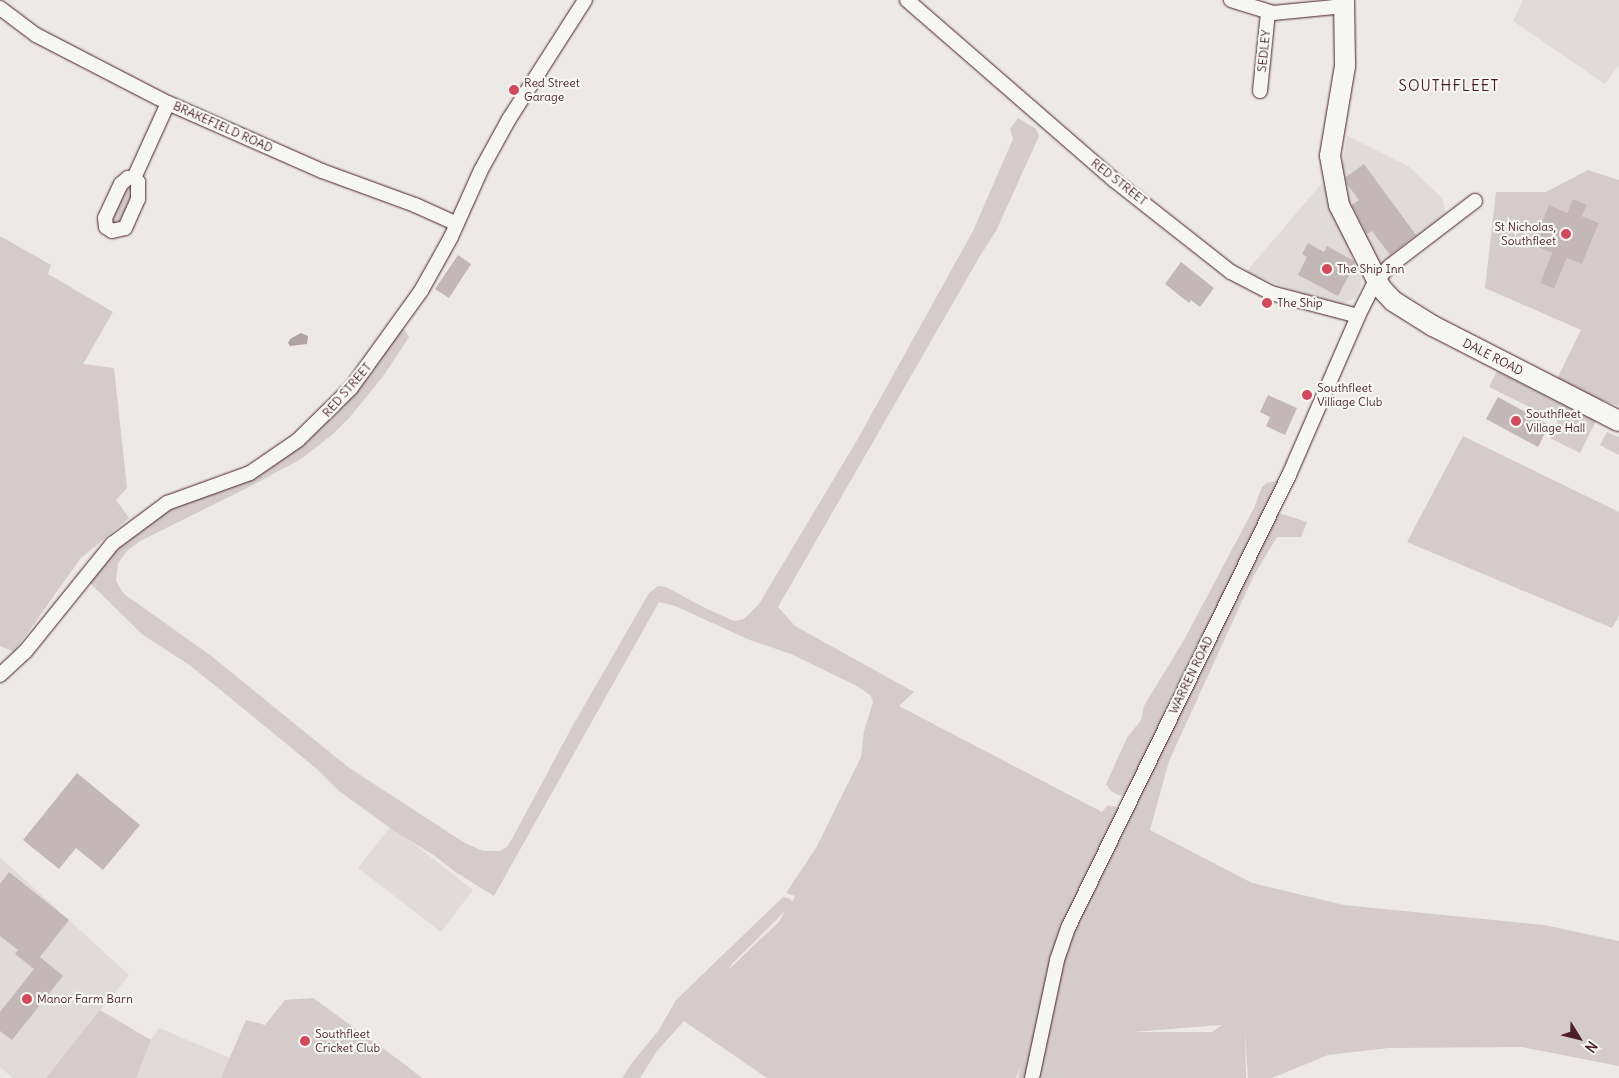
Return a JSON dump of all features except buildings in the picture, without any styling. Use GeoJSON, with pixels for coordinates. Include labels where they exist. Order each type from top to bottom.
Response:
{"type":"FeatureCollection","features":[{"type":"Feature","properties":{"kind":"street","name":"RED STREET"},"geometry":{"type":"LineString","coordinates":[[0,676],[25,652],[112,544],[166,503],[250,473],[298,440],[325,416],[360,377],[412,305],[435,267],[506,125],[585,0]]}},
{"type":"Feature","properties":{"kind":"street","name":"RED STREET"},"geometry":{"type":"LineString","coordinates":[[907,0],[1114,180],[1231,272],[1271,293],[1358,316]]}},
{"type":"Feature","properties":{"kind":"street","name":"SEDLEY"},"geometry":{"type":"LineString","coordinates":[[1231,0],[1268,12],[1288,12],[1344,3]]}},
{"type":"Feature","properties":{"kind":"street","name":"DALE ROAD"},"geometry":{"type":"LineString","coordinates":[[1344,3],[1345,66],[1330,156],[1339,205],[1376,280],[1390,299],[1433,326],[1619,421]]}},
{"type":"Feature","properties":{"kind":"street","name":"BRAKEFIELD ROAD"},"geometry":{"type":"LineString","coordinates":[[0,8],[36,35],[168,103],[306,164],[415,205],[457,224]]}},
{"type":"Feature","properties":{"kind":"street","name":"SEDLEY"},"geometry":{"type":"LineString","coordinates":[[1260,91],[1268,12]]}},
{"type":"Feature","properties":{"kind":"street"},"geometry":{"type":"LineString","coordinates":[[134,178],[168,103]]}},
{"type":"Feature","properties":{"kind":"street"},"geometry":{"type":"LineString","coordinates":[[1376,280],[1390,266],[1475,201]]}},
{"type":"Feature","properties":{"kind":"street","name":"WARREN ROAD"},"geometry":{"type":"LineString","coordinates":[[1032,1078],[1057,960],[1066,932],[1127,803],[1135,792],[1289,474],[1358,316],[1376,280]]}},
{"type":"Feature","properties":{"kind":"shaded area"},"geometry":{"type":"Polygon","coordinates":[[[1523,0],[1619,0],[1619,65],[1605,84],[1513,21],[1523,0]]]}},
{"type":"Feature","properties":{"kind":"shaded area"},"geometry":{"type":"Polygon","coordinates":[[[1018,118],[1036,129],[1039,136],[996,231],[778,607],[795,626],[914,692],[899,706],[1102,812],[1108,805],[1120,808],[1059,941],[1028,1078],[1018,1078],[1021,1065],[1016,1078],[767,1078],[684,1021],[657,1051],[640,1078],[622,1078],[659,1030],[676,1000],[783,897],[790,899],[792,902],[795,896],[786,893],[816,848],[861,757],[864,731],[873,702],[871,696],[857,686],[791,654],[750,640],[675,606],[659,602],[494,896],[393,830],[339,791],[317,769],[217,687],[188,664],[143,635],[88,581],[106,552],[163,509],[274,461],[315,432],[341,409],[361,386],[401,328],[405,330],[409,337],[384,375],[350,417],[333,434],[301,459],[140,541],[127,551],[118,563],[116,581],[124,594],[210,655],[348,767],[463,842],[483,851],[500,851],[507,847],[513,837],[572,727],[649,593],[658,586],[666,587],[734,621],[744,619],[759,604],[856,442],[973,231],[1013,139],[1010,129],[1018,118]],[[785,911],[728,970],[779,922],[785,911]]]}},
{"type":"Feature","properties":{"kind":"shaded area"},"geometry":{"type":"Polygon","coordinates":[[[1347,136],[1408,166],[1442,198],[1446,213],[1379,267],[1347,209],[1340,179],[1347,136]]]}},
{"type":"Feature","properties":{"kind":"shaded area"},"geometry":{"type":"Polygon","coordinates":[[[1588,170],[1619,180],[1619,406],[1555,383],[1581,330],[1485,288],[1496,192],[1546,192],[1588,170]],[[1573,199],[1567,213],[1549,206],[1533,245],[1552,253],[1540,283],[1554,289],[1567,258],[1582,264],[1599,223],[1582,216],[1587,205],[1573,199]]]}},
{"type":"Feature","properties":{"kind":"shaded area"},"geometry":{"type":"Polygon","coordinates":[[[1323,182],[1362,281],[1357,297],[1345,303],[1332,302],[1294,291],[1246,272],[1323,182]]]}},
{"type":"Feature","properties":{"kind":"shaded area"},"geometry":{"type":"Polygon","coordinates":[[[131,184],[135,192],[122,222],[118,225],[111,224],[109,217],[126,185],[131,184]]]}},
{"type":"Feature","properties":{"kind":"shaded area"},"geometry":{"type":"Polygon","coordinates":[[[0,236],[51,265],[48,274],[113,312],[83,364],[114,368],[127,488],[116,500],[129,518],[80,559],[14,652],[0,646],[0,236]]]}},
{"type":"Feature","properties":{"kind":"shaded area"},"geometry":{"type":"Polygon","coordinates":[[[301,333],[308,336],[307,344],[290,346],[288,343],[290,339],[301,333]]]}},
{"type":"Feature","properties":{"kind":"shaded area"},"geometry":{"type":"Polygon","coordinates":[[[1497,371],[1596,421],[1580,453],[1550,438],[1558,421],[1489,387],[1497,371]]]}},
{"type":"Feature","properties":{"kind":"shaded area"},"geometry":{"type":"Polygon","coordinates":[[[1607,432],[1619,437],[1619,455],[1600,445],[1607,432]]]}},
{"type":"Feature","properties":{"kind":"shaded area"},"geometry":{"type":"Polygon","coordinates":[[[1463,436],[1619,512],[1619,616],[1612,628],[1407,542],[1463,436]]]}},
{"type":"Feature","properties":{"kind":"shaded area"},"geometry":{"type":"Polygon","coordinates":[[[1282,479],[1125,796],[1118,795],[1110,790],[1106,784],[1127,738],[1141,720],[1144,706],[1184,640],[1254,508],[1262,487],[1267,483],[1282,479]]]}},
{"type":"Feature","properties":{"kind":"shaded area"},"geometry":{"type":"Polygon","coordinates":[[[1276,512],[1307,522],[1301,537],[1277,537],[1253,577],[1169,761],[1150,830],[1252,883],[1344,905],[1544,925],[1619,941],[1619,1066],[1522,1047],[1388,1048],[1328,1055],[1272,1078],[1248,1078],[1245,1032],[1246,1078],[1036,1078],[1062,953],[1276,512]],[[1222,1025],[1132,1032],[1212,1032],[1222,1025]]]}},
{"type":"Feature","properties":{"kind":"shaded area"},"geometry":{"type":"Polygon","coordinates":[[[391,826],[473,890],[441,932],[358,868],[391,826]]]}},
{"type":"Feature","properties":{"kind":"shaded area"},"geometry":{"type":"Polygon","coordinates":[[[0,857],[129,975],[46,1078],[13,1078],[0,1067],[0,857]]]}},
{"type":"Feature","properties":{"kind":"shaded area","name":"Southfleet Cricket Club"},"geometry":{"type":"Polygon","coordinates":[[[313,998],[422,1078],[221,1078],[246,1020],[265,1025],[285,1000],[313,998]]]}},
{"type":"Feature","properties":{"kind":"shaded area"},"geometry":{"type":"Polygon","coordinates":[[[100,1010],[151,1040],[136,1078],[46,1078],[100,1010]]]}},
{"type":"Feature","properties":{"kind":"shaded area"},"geometry":{"type":"Polygon","coordinates":[[[159,1028],[230,1058],[221,1078],[136,1078],[151,1040],[159,1028]]]}},
{"type":"Feature","properties":{"kind":"place","name":"Red Street Garage"},"geometry":{"type":"Point","coordinates":[514,90]}},
{"type":"Feature","properties":{"kind":"place","name":"St Nicholas, Southfleet"},"geometry":{"type":"Point","coordinates":[1566,234]}},
{"type":"Feature","properties":{"kind":"place","name":"The Ship Inn"},"geometry":{"type":"Point","coordinates":[1327,269]}},
{"type":"Feature","properties":{"kind":"place","name":"The Ship"},"geometry":{"type":"Point","coordinates":[1267,303]}},
{"type":"Feature","properties":{"kind":"place","name":"Southfleet Villiage Club"},"geometry":{"type":"Point","coordinates":[1307,395]}},
{"type":"Feature","properties":{"kind":"place","name":"Southfleet Village Hall"},"geometry":{"type":"Point","coordinates":[1516,421]}},
{"type":"Feature","properties":{"kind":"place","name":"Manor Farm Barn"},"geometry":{"type":"Point","coordinates":[27,999]}},
{"type":"Feature","properties":{"kind":"place","name":"Southfleet Cricket Club"},"geometry":{"type":"Point","coordinates":[305,1041]}},
{"type":"Feature","properties":{"kind":"district","name":"SOUTHFLEET"},"geometry":{"type":"Point","coordinates":[1449,86]}}]}
